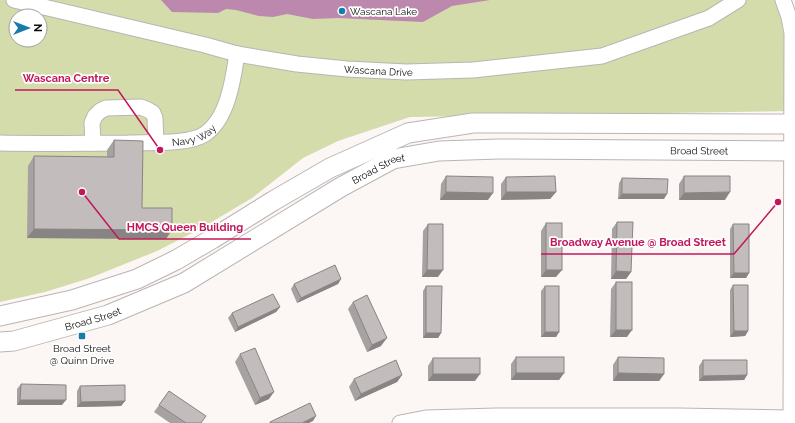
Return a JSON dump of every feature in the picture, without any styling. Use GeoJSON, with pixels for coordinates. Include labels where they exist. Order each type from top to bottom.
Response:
{"type":"FeatureCollection","features":[{"type":"Feature","properties":{"kind":"main road"},"geometry":{"type":"LineString","coordinates":[[0,316],[72,300],[137,279],[176,260],[330,168],[408,132],[473,123],[794,124]]}},
{"type":"Feature","properties":{"kind":"main road","name":"Broad Street"},"geometry":{"type":"LineString","coordinates":[[0,342],[14,341],[108,315],[184,283],[341,187],[393,159],[439,151],[499,149],[794,151]]}},
{"type":"Feature","properties":{"kind":"street","name":"Wascana Drive"},"geometry":{"type":"LineString","coordinates":[[14,0],[205,45],[237,54],[297,64],[340,69],[406,72],[473,70],[602,56],[709,18],[738,0]]}},
{"type":"Feature","properties":{"kind":"street"},"geometry":{"type":"LineString","coordinates":[[400,423],[426,418],[496,416],[680,416],[791,420],[794,124],[792,33],[790,17],[782,0]]}},
{"type":"Feature","properties":{"kind":"street","name":"Navy Way"},"geometry":{"type":"LineString","coordinates":[[0,143],[47,144],[156,142],[195,139],[206,134],[215,124],[222,112],[230,95],[237,54]]}},
{"type":"Feature","properties":{"kind":"street"},"geometry":{"type":"LineString","coordinates":[[93,143],[92,123],[95,116],[100,111],[106,108],[141,107],[152,113],[155,118],[156,142]]}},
{"type":"Feature","properties":{"kind":"green space"},"geometry":{"type":"Polygon","coordinates":[[[0,0],[785,0],[795,111],[410,117],[338,141],[303,158],[252,198],[200,229],[157,251],[90,278],[45,292],[0,302],[0,0]]]}},
{"type":"Feature","properties":{"kind":"shaded area","name":"Wascana Lake"},"geometry":{"type":"Polygon","coordinates":[[[161,0],[490,0],[452,6],[423,22],[338,18],[313,19],[287,14],[273,17],[259,16],[226,9],[218,13],[172,12],[161,0]]]}},
{"type":"Feature","properties":{"kind":"building"},"geometry":{"type":"Polygon","coordinates":[[[114,140],[143,141],[142,208],[172,208],[172,230],[34,229],[34,156],[114,157],[114,140]]]}},
{"type":"Feature","properties":{"kind":"building"},"geometry":{"type":"Polygon","coordinates":[[[446,176],[493,177],[493,193],[446,192],[446,176]]]}},
{"type":"Feature","properties":{"kind":"building"},"geometry":{"type":"Polygon","coordinates":[[[555,176],[556,192],[506,192],[506,177],[555,176]]]}},
{"type":"Feature","properties":{"kind":"building"},"geometry":{"type":"Polygon","coordinates":[[[684,176],[730,176],[730,192],[684,193],[684,176]]]}},
{"type":"Feature","properties":{"kind":"building"},"geometry":{"type":"Polygon","coordinates":[[[622,178],[668,179],[667,194],[622,194],[622,178]]]}},
{"type":"Feature","properties":{"kind":"building"},"geometry":{"type":"Polygon","coordinates":[[[617,222],[633,222],[631,272],[616,271],[617,222]]]}},
{"type":"Feature","properties":{"kind":"building"},"geometry":{"type":"Polygon","coordinates":[[[546,223],[562,223],[562,270],[546,270],[546,223]]]}},
{"type":"Feature","properties":{"kind":"building"},"geometry":{"type":"Polygon","coordinates":[[[428,224],[443,224],[443,270],[427,270],[428,224]]]}},
{"type":"Feature","properties":{"kind":"building"},"geometry":{"type":"Polygon","coordinates":[[[733,224],[749,224],[749,273],[734,273],[733,224]]]}},
{"type":"Feature","properties":{"kind":"building"},"geometry":{"type":"Polygon","coordinates":[[[335,265],[341,279],[301,298],[294,284],[335,265]]]}},
{"type":"Feature","properties":{"kind":"building"},"geometry":{"type":"Polygon","coordinates":[[[616,282],[632,282],[632,330],[616,330],[616,282]]]}},
{"type":"Feature","properties":{"kind":"building"},"geometry":{"type":"Polygon","coordinates":[[[733,285],[748,285],[748,331],[734,331],[733,285]]]}},
{"type":"Feature","properties":{"kind":"building"},"geometry":{"type":"Polygon","coordinates":[[[426,286],[442,286],[441,333],[426,333],[426,286]]]}},
{"type":"Feature","properties":{"kind":"building"},"geometry":{"type":"Polygon","coordinates":[[[545,286],[559,286],[559,332],[545,332],[545,286]]]}},
{"type":"Feature","properties":{"kind":"building"},"geometry":{"type":"Polygon","coordinates":[[[273,294],[280,307],[238,327],[232,313],[273,294]]]}},
{"type":"Feature","properties":{"kind":"building"},"geometry":{"type":"Polygon","coordinates":[[[367,295],[387,338],[372,345],[353,302],[367,295]]]}},
{"type":"Feature","properties":{"kind":"building"},"geometry":{"type":"Polygon","coordinates":[[[255,348],[274,392],[260,398],[240,354],[255,348]]]}},
{"type":"Feature","properties":{"kind":"building"},"geometry":{"type":"Polygon","coordinates":[[[516,357],[564,357],[564,373],[516,373],[516,357]]]}},
{"type":"Feature","properties":{"kind":"building"},"geometry":{"type":"Polygon","coordinates":[[[618,357],[664,358],[664,374],[618,373],[618,357]]]}},
{"type":"Feature","properties":{"kind":"building"},"geometry":{"type":"Polygon","coordinates":[[[433,358],[480,358],[480,374],[433,374],[433,358]]]}},
{"type":"Feature","properties":{"kind":"building"},"geometry":{"type":"Polygon","coordinates":[[[396,360],[402,375],[361,394],[354,379],[396,360]]]}},
{"type":"Feature","properties":{"kind":"building"},"geometry":{"type":"Polygon","coordinates":[[[703,360],[747,360],[747,375],[703,376],[703,360]]]}},
{"type":"Feature","properties":{"kind":"building"},"geometry":{"type":"Polygon","coordinates":[[[21,384],[66,385],[66,400],[20,400],[21,384]]]}},
{"type":"Feature","properties":{"kind":"building"},"geometry":{"type":"Polygon","coordinates":[[[125,385],[125,401],[81,402],[80,386],[125,385]]]}},
{"type":"Feature","properties":{"kind":"building"},"geometry":{"type":"Polygon","coordinates":[[[169,391],[206,416],[201,423],[186,423],[159,405],[169,391]]]}},
{"type":"Feature","properties":{"kind":"building"},"geometry":{"type":"Polygon","coordinates":[[[310,403],[316,416],[302,423],[270,423],[270,422],[310,403]]]}},
{"type":"Feature","properties":{"kind":"place","name":"Wascana Lake"},"geometry":{"type":"Point","coordinates":[342,11]}},
{"type":"Feature","properties":{"kind":"place","name":"Wascana Centre"},"geometry":{"type":"Point","coordinates":[160,150]}},
{"type":"Feature","properties":{"kind":"place","name":"HMCS Queen Building"},"geometry":{"type":"Point","coordinates":[82,192]}},
{"type":"Feature","properties":{"kind":"place","name":"Broadway Avenue @ Broad Street"},"geometry":{"type":"Point","coordinates":[778,202]}},
{"type":"Feature","properties":{"kind":"place","name":"Broad Street @ Quinn Drive"},"geometry":{"type":"Point","coordinates":[82,336]}}]}
